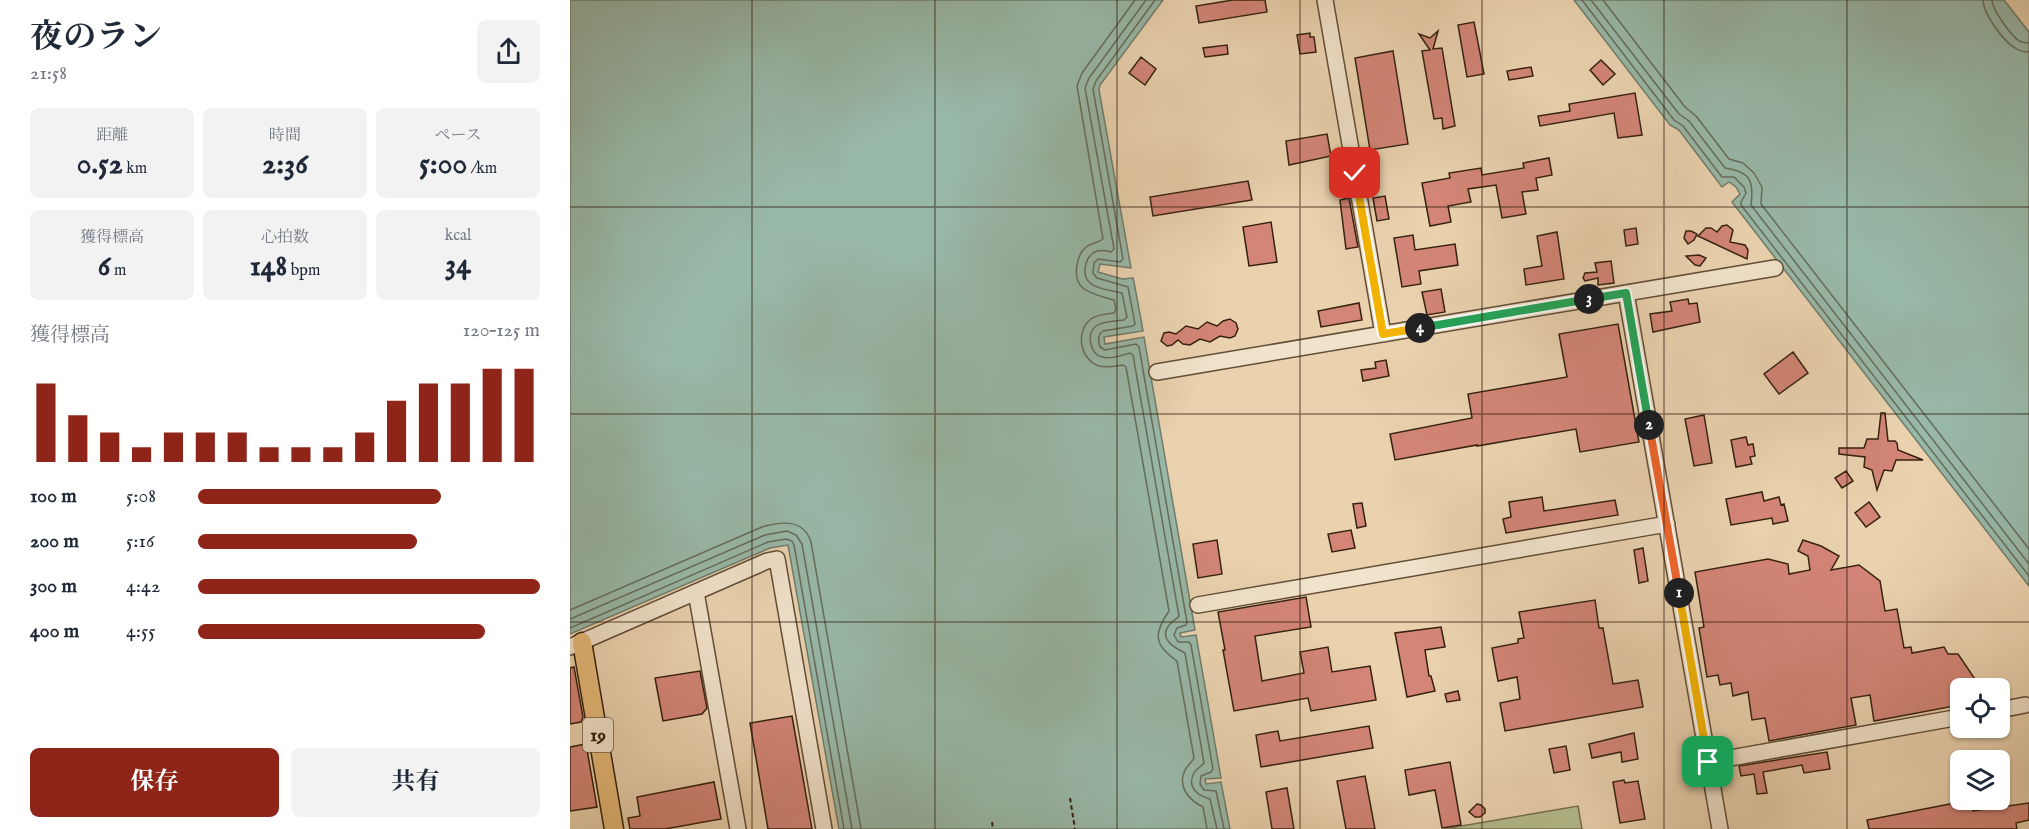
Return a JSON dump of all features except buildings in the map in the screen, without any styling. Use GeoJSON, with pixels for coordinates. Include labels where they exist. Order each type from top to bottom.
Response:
{"type":"FeatureCollection","features":[{"type":"Feature","properties":{"kind":"main road","name":"19"},"geometry":{"type":"LineString","coordinates":[[576,644],[614,829]]}},
{"type":"Feature","properties":{"kind":"street"},"geometry":{"type":"LineString","coordinates":[[1325,0],[1383,334]]}},
{"type":"Feature","properties":{"kind":"street"},"geometry":{"type":"LineString","coordinates":[[1157,372],[1775,268]]}},
{"type":"Feature","properties":{"kind":"street"},"geometry":{"type":"LineString","coordinates":[[1626,293],[1720,829]]}},
{"type":"Feature","properties":{"kind":"street"},"geometry":{"type":"LineString","coordinates":[[1198,605],[1667,524]]}},
{"type":"Feature","properties":{"kind":"street"},"geometry":{"type":"LineString","coordinates":[[576,644],[767,561],[777,559],[824,829]]}},
{"type":"Feature","properties":{"kind":"street"},"geometry":{"type":"LineString","coordinates":[[696,592],[738,829]]}},
{"type":"Feature","properties":{"kind":"street"},"geometry":{"type":"LineString","coordinates":[[2010,708],[2025,705]]}},
{"type":"Feature","properties":{"kind":"street"},"geometry":{"type":"LineString","coordinates":[[1708,762],[1950,719]]}},
{"type":"Feature","properties":{"kind":"path"},"geometry":{"type":"LineString","coordinates":[[1070,798],[1075,829]]}},
{"type":"Feature","properties":{"kind":"path"},"geometry":{"type":"LineString","coordinates":[[992,822],[993,829]]}},
{"type":"Feature","properties":{"kind":"green space"},"geometry":{"type":"Polygon","coordinates":[[[1578,806],[1582,829],[1444,829],[1578,806]]]}},
{"type":"Feature","properties":{"kind":"water"},"geometry":{"type":"Polygon","coordinates":[[[570,0],[1163,0],[1100,85],[1099,90],[1131,268],[1100,264],[1098,272],[1122,279],[1133,278],[1134,282],[1143,331],[1104,337],[1105,344],[1144,337],[1195,630],[1180,633],[1181,637],[1196,635],[1221,778],[1205,779],[1206,784],[1221,782],[1230,829],[839,829],[788,545],[770,548],[570,634],[570,0]]]}},
{"type":"Feature","properties":{"kind":"water"},"geometry":{"type":"Polygon","coordinates":[[[1574,0],[2004,0],[2029,32],[2029,586],[1732,202],[1740,194],[1736,187],[1729,182],[1722,187],[1679,130],[1670,125],[1574,0]]]}},
{"type":"Feature","properties":{"kind":"route"},"geometry":{"type":"LineString","coordinates":[[1355,173],[1383,334],[1626,293],[1708,762]]}}]}
